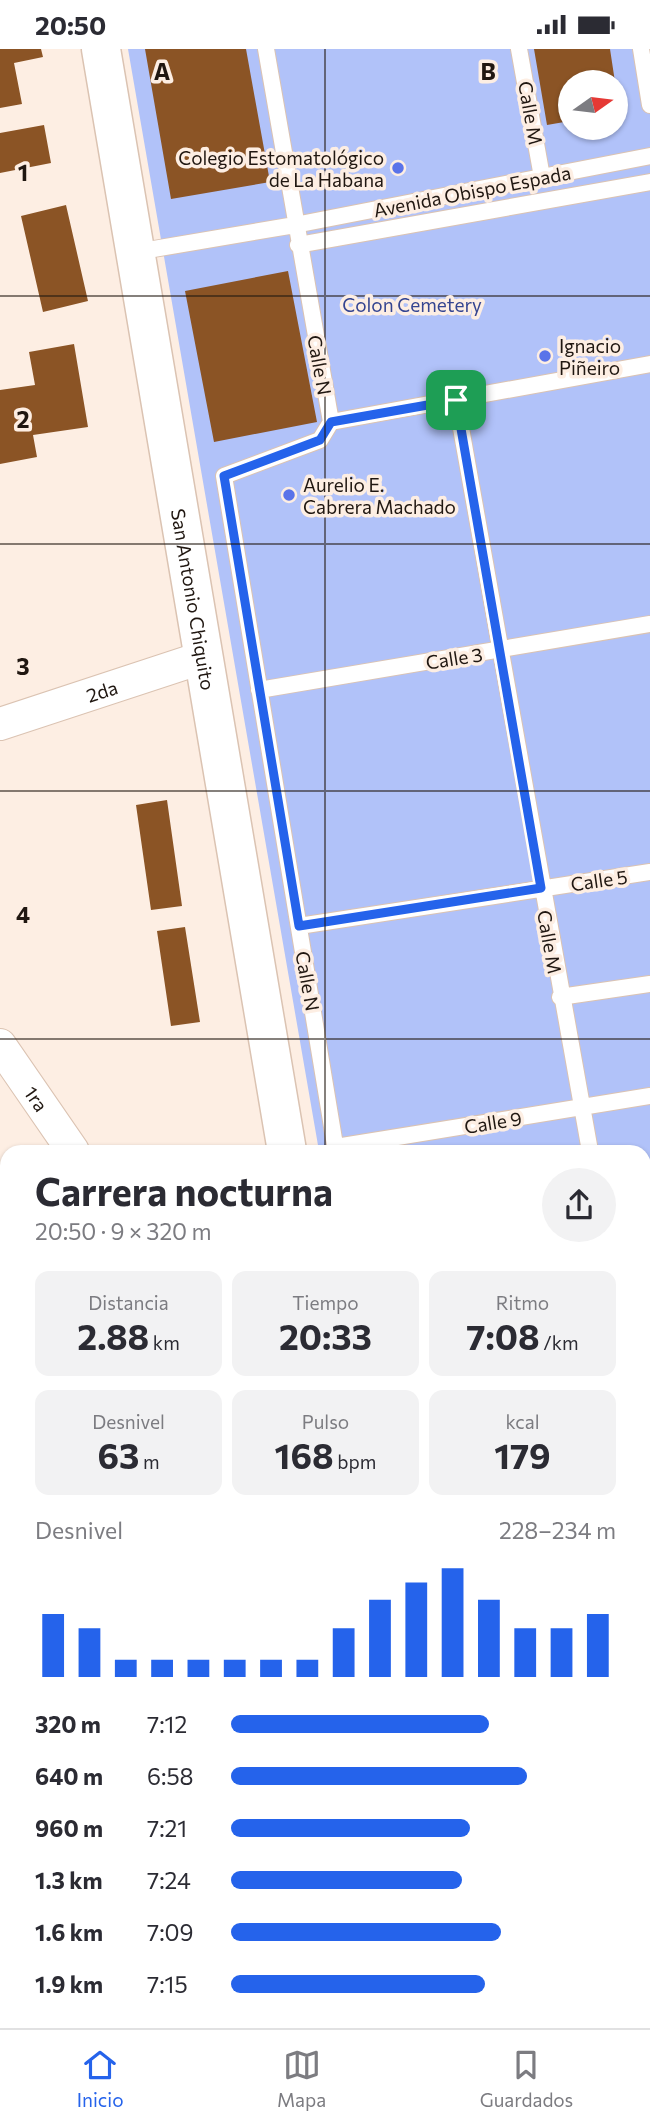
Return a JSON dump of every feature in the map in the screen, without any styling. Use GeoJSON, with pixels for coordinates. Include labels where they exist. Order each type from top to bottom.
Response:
{"type":"FeatureCollection","features":[{"type":"Feature","properties":{"kind":"main road","name":"San Antonio Chiquito"},"geometry":{"type":"LineString","coordinates":[[101,49],[285,1145]]}},
{"type":"Feature","properties":{"kind":"street","name":"2da"},"geometry":{"type":"LineString","coordinates":[[0,724],[204,657]]}},
{"type":"Feature","properties":{"kind":"street","name":"1ra"},"geometry":{"type":"LineString","coordinates":[[0,1045],[69,1145]]}},
{"type":"Feature","properties":{"kind":"lane","name":"Calle N"},"geometry":{"type":"LineString","coordinates":[[267,49],[298,245],[331,422],[320,440],[224,476],[335,1145]]}},
{"type":"Feature","properties":{"kind":"lane","name":"Calle M"},"geometry":{"type":"LineString","coordinates":[[519,49],[542,177]]}},
{"type":"Feature","properties":{"kind":"lane"},"geometry":{"type":"LineString","coordinates":[[641,49],[650,104]]}},
{"type":"Feature","properties":{"kind":"lane","name":"Avenida Obispo Espada"},"geometry":{"type":"LineString","coordinates":[[295,225],[650,156]]}},
{"type":"Feature","properties":{"kind":"lane","name":"Avenida Obispo Espada"},"geometry":{"type":"LineString","coordinates":[[298,245],[650,182]]}},
{"type":"Feature","properties":{"kind":"lane"},"geometry":{"type":"LineString","coordinates":[[136,252],[295,225]]}},
{"type":"Feature","properties":{"kind":"lane"},"geometry":{"type":"LineString","coordinates":[[331,422],[650,364]]}},
{"type":"Feature","properties":{"kind":"lane","name":"Calle M"},"geometry":{"type":"LineString","coordinates":[[456,400],[541,888],[589,1145]]}},
{"type":"Feature","properties":{"kind":"lane","name":"Calle 3"},"geometry":{"type":"LineString","coordinates":[[259,689],[650,624]]}},
{"type":"Feature","properties":{"kind":"lane","name":"Calle 5"},"geometry":{"type":"LineString","coordinates":[[299,926],[650,872]]}},
{"type":"Feature","properties":{"kind":"lane"},"geometry":{"type":"LineString","coordinates":[[561,997],[650,984]]}},
{"type":"Feature","properties":{"kind":"lane","name":"Calle 9"},"geometry":{"type":"LineString","coordinates":[[360,1145],[650,1096]]}},
{"type":"Feature","properties":{"kind":"green space","name":"Colon Cemetery"},"geometry":{"type":"Polygon","coordinates":[[[128,49],[650,49],[650,1145],[318,1145],[128,49]]]}},
{"type":"Feature","properties":{"kind":"building"},"geometry":{"type":"Polygon","coordinates":[[[0,49],[41,49],[43,57],[14,63],[22,104],[0,108],[0,49]]]}},
{"type":"Feature","properties":{"kind":"building"},"geometry":{"type":"Polygon","coordinates":[[[145,49],[246,49],[270,182],[171,199],[145,49]]]}},
{"type":"Feature","properties":{"kind":"building"},"geometry":{"type":"Polygon","coordinates":[[[534,49],[610,49],[613,70],[558,70],[558,123],[547,125],[534,49]]]}},
{"type":"Feature","properties":{"kind":"building"},"geometry":{"type":"Polygon","coordinates":[[[44,125],[51,163],[0,173],[0,133],[44,125]]]}},
{"type":"Feature","properties":{"kind":"building"},"geometry":{"type":"Polygon","coordinates":[[[66,205],[88,301],[43,312],[21,216],[66,205]]]}},
{"type":"Feature","properties":{"kind":"building"},"geometry":{"type":"Polygon","coordinates":[[[288,271],[317,422],[214,442],[185,291],[288,271]]]}},
{"type":"Feature","properties":{"kind":"building"},"geometry":{"type":"Polygon","coordinates":[[[74,344],[88,427],[33,435],[37,457],[0,464],[0,390],[35,385],[29,352],[74,344]]]}},
{"type":"Feature","properties":{"kind":"building"},"geometry":{"type":"Polygon","coordinates":[[[167,800],[182,906],[151,910],[136,805],[167,800]]]}},
{"type":"Feature","properties":{"kind":"building"},"geometry":{"type":"Polygon","coordinates":[[[185,927],[200,1022],[171,1026],[157,931],[185,927]]]}},
{"type":"Feature","properties":{"kind":"place","name":"Colegio Estomatológico de La Habana"},"geometry":{"type":"Point","coordinates":[398,168]}},
{"type":"Feature","properties":{"kind":"place","name":"Ignacio Piñeiro"},"geometry":{"type":"Point","coordinates":[545,356]}},
{"type":"Feature","properties":{"kind":"place","name":"Aurelio E. Cabrera Machado"},"geometry":{"type":"Point","coordinates":[289,495]}},
{"type":"Feature","properties":{"kind":"route"},"geometry":{"type":"LineString","coordinates":[[456,400],[541,888],[299,926],[224,476],[320,440],[331,422],[456,400]]}}]}
